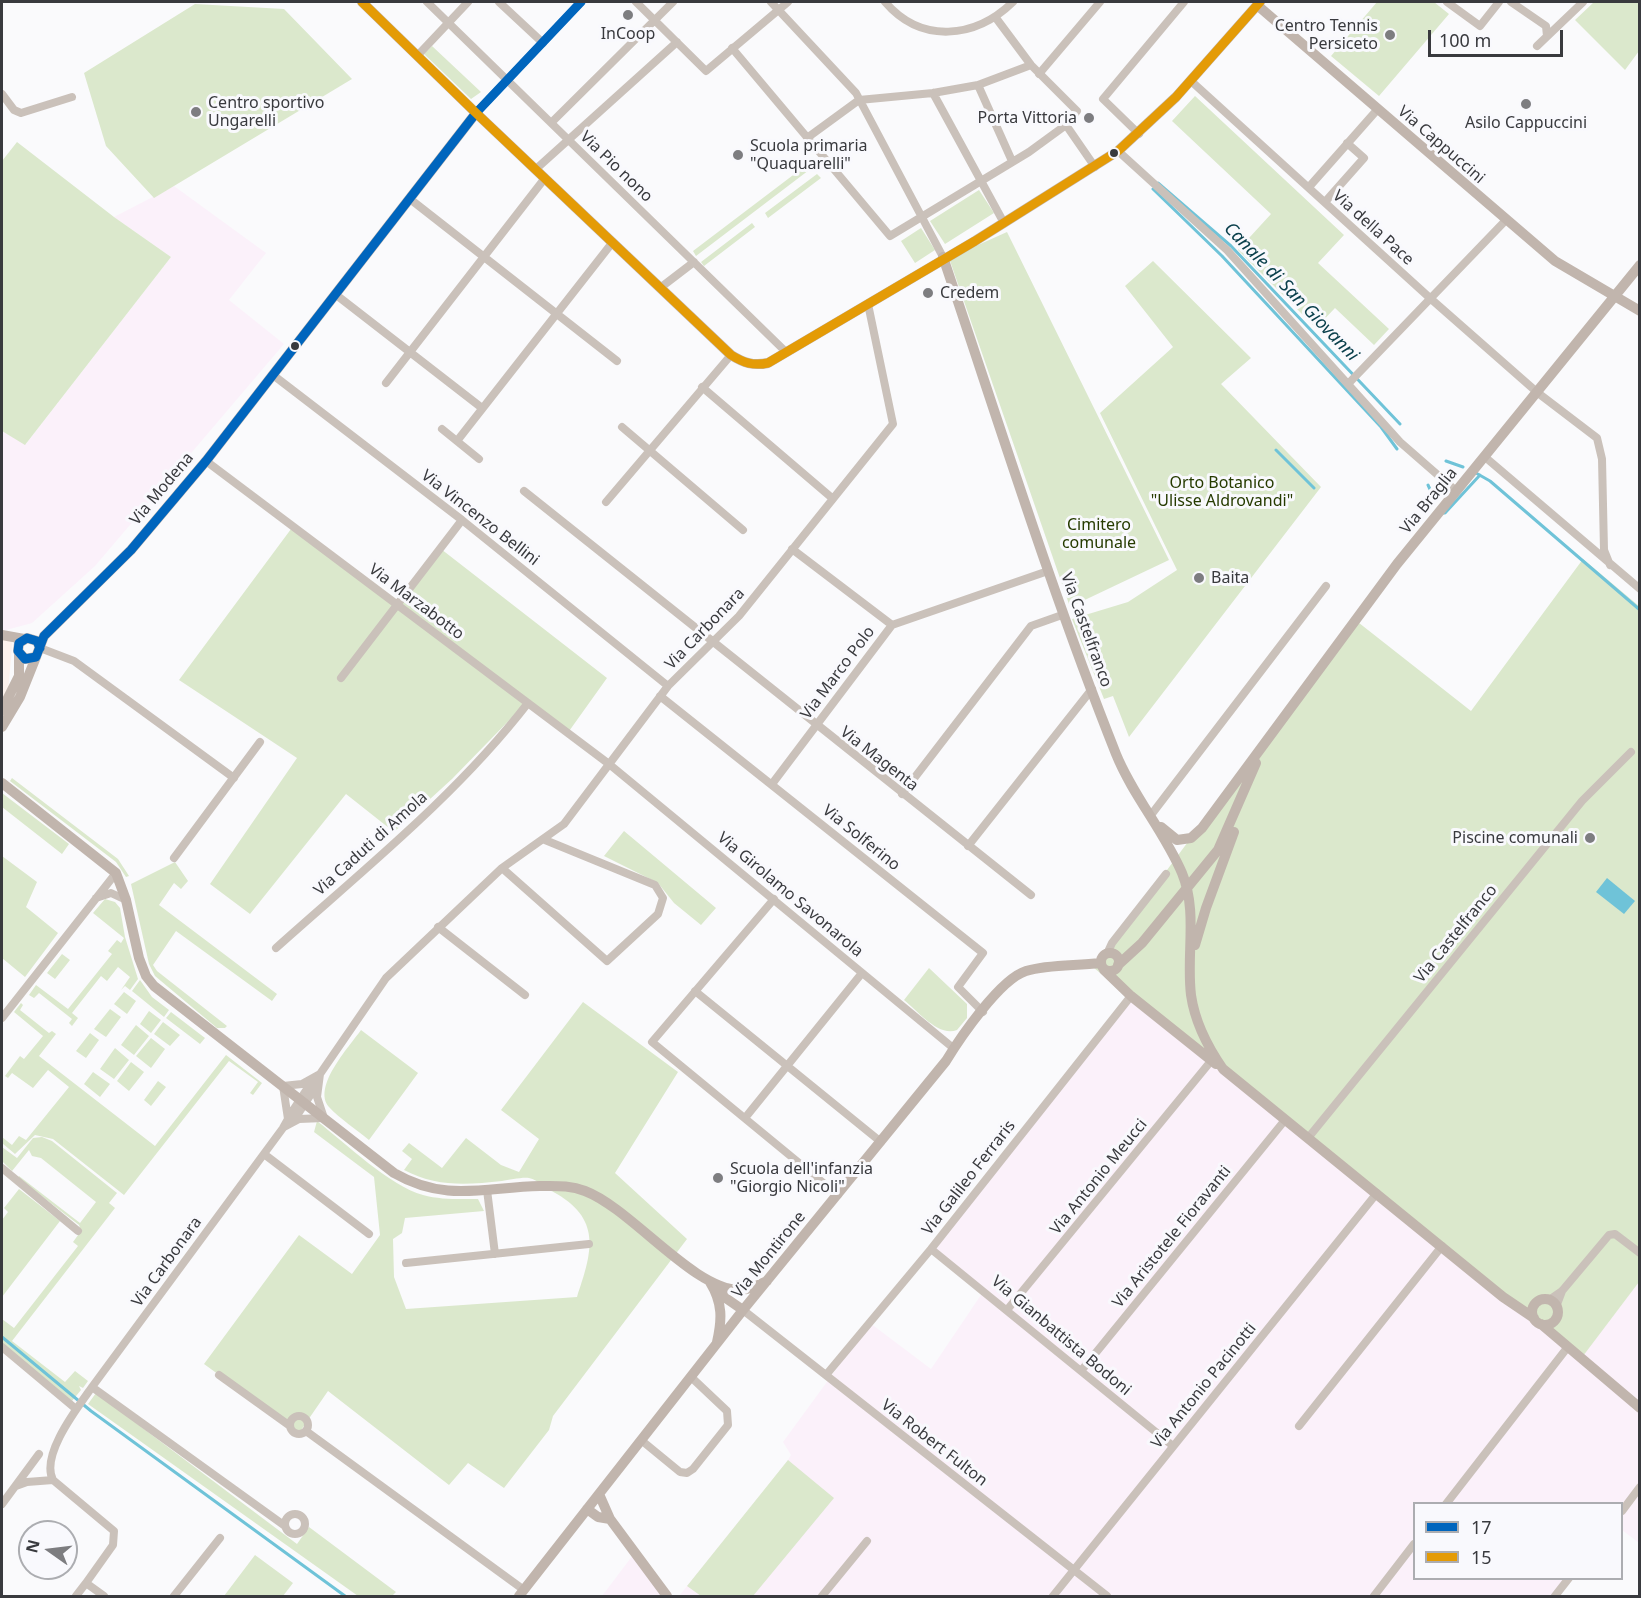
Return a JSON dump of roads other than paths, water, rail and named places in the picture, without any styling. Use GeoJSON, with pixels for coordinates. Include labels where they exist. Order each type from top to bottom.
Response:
{"type":"FeatureCollection","features":[{"type":"Feature","properties":{"kind":"street"},"geometry":{"type":"LineString","coordinates":[[362,2],[731,355],[745,363],[756,365],[768,363],[943,257],[1004,223],[1118,152],[1191,81],[1257,3]]}},
{"type":"Feature","properties":{"kind":"street","name":"Via Pio nono"},"geometry":{"type":"LineString","coordinates":[[427,2],[786,352]]}},
{"type":"Feature","properties":{"kind":"street"},"geometry":{"type":"LineString","coordinates":[[417,55],[468,2]]}},
{"type":"Feature","properties":{"kind":"street"},"geometry":{"type":"LineString","coordinates":[[499,2],[543,42]]}},
{"type":"Feature","properties":{"kind":"street"},"geometry":{"type":"LineString","coordinates":[[476,113],[581,2]]}},
{"type":"Feature","properties":{"kind":"street"},"geometry":{"type":"LineString","coordinates":[[636,2],[706,72],[788,2]]}},
{"type":"Feature","properties":{"kind":"street"},"geometry":{"type":"LineString","coordinates":[[552,122],[653,19],[673,2]]}},
{"type":"Feature","properties":{"kind":"street"},"geometry":{"type":"LineString","coordinates":[[771,2],[859,100],[943,257]]}},
{"type":"Feature","properties":{"kind":"street"},"geometry":{"type":"LineString","coordinates":[[885,2],[896,14],[917,28],[937,32],[977,26],[996,18],[1013,2]]}},
{"type":"Feature","properties":{"kind":"street"},"geometry":{"type":"LineString","coordinates":[[1039,74],[1100,2]]}},
{"type":"Feature","properties":{"kind":"street"},"geometry":{"type":"LineString","coordinates":[[1139,134],[1103,99],[1184,2]]}},
{"type":"Feature","properties":{"kind":"street"},"geometry":{"type":"LineString","coordinates":[[1447,2],[1480,26],[1499,2]]}},
{"type":"Feature","properties":{"kind":"street"},"geometry":{"type":"LineString","coordinates":[[1511,2],[1546,26],[1548,36]]}},
{"type":"Feature","properties":{"kind":"street"},"geometry":{"type":"LineString","coordinates":[[1537,46],[1583,2]]}},
{"type":"Feature","properties":{"kind":"street","name":"Via Cappuccini"},"geometry":{"type":"LineString","coordinates":[[1257,3],[1377,110],[1555,261],[1614,298],[1640,311]]}},
{"type":"Feature","properties":{"kind":"street"},"geometry":{"type":"LineString","coordinates":[[732,48],[890,236],[922,219],[1066,125],[1077,111],[1031,65],[996,18]]}},
{"type":"Feature","properties":{"kind":"street"},"geometry":{"type":"LineString","coordinates":[[536,170],[676,42]]}},
{"type":"Feature","properties":{"kind":"street"},"geometry":{"type":"LineString","coordinates":[[807,138],[859,100],[933,93],[978,85],[1031,65]]}},
{"type":"Feature","properties":{"kind":"street","name":"Via della Pace"},"geometry":{"type":"LineString","coordinates":[[1191,81],[1431,299],[1538,393],[1597,438],[1602,459],[1604,550],[1610,565]]}},
{"type":"Feature","properties":{"kind":"street"},"geometry":{"type":"LineString","coordinates":[[978,85],[1012,161]]}},
{"type":"Feature","properties":{"kind":"street"},"geometry":{"type":"LineString","coordinates":[[933,93],[1004,223]]}},
{"type":"Feature","properties":{"kind":"street"},"geometry":{"type":"LineString","coordinates":[[2,94],[14,110],[21,112],[72,97]]}},
{"type":"Feature","properties":{"kind":"street"},"geometry":{"type":"LineString","coordinates":[[1309,187],[1377,110]]}},
{"type":"Feature","properties":{"kind":"street","name":"Via Modena"},"geometry":{"type":"LineString","coordinates":[[2,727],[20,697],[44,636],[131,550],[206,461],[476,113]]}},
{"type":"Feature","properties":{"kind":"street"},"geometry":{"type":"LineString","coordinates":[[1066,125],[1095,167]]}},
{"type":"Feature","properties":{"kind":"street"},"geometry":{"type":"LineString","coordinates":[[1325,202],[1364,158],[1347,143]]}},
{"type":"Feature","properties":{"kind":"street"},"geometry":{"type":"LineString","coordinates":[[1118,152],[1227,250],[1353,379],[1400,442],[1455,490]]}},
{"type":"Feature","properties":{"kind":"street"},"geometry":{"type":"LineString","coordinates":[[386,383],[544,178]]}},
{"type":"Feature","properties":{"kind":"street"},"geometry":{"type":"LineString","coordinates":[[410,199],[617,361]]}},
{"type":"Feature","properties":{"kind":"street"},"geometry":{"type":"LineString","coordinates":[[1353,379],[1506,220]]}},
{"type":"Feature","properties":{"kind":"street"},"geometry":{"type":"LineString","coordinates":[[457,441],[612,243]]}},
{"type":"Feature","properties":{"kind":"street","name":"Via Castelfranco"},"geometry":{"type":"LineString","coordinates":[[943,257],[1062,615],[1117,756],[1182,873],[1187,890],[1191,928],[1191,995],[1202,1035],[1223,1069]]}},
{"type":"Feature","properties":{"kind":"street"},"geometry":{"type":"LineString","coordinates":[[660,288],[694,262]]}},
{"type":"Feature","properties":{"kind":"street","name":"Via Braglia"},"geometry":{"type":"LineString","coordinates":[[1153,818],[1168,835],[1177,840],[1191,838],[1276,729],[1455,490],[1538,393],[1640,266]]}},
{"type":"Feature","properties":{"kind":"street"},"geometry":{"type":"LineString","coordinates":[[335,294],[482,408]]}},
{"type":"Feature","properties":{"kind":"street","name":"Via Carbonara"},"geometry":{"type":"LineString","coordinates":[[315,1082],[386,978],[502,868],[545,840],[580,805],[660,696],[739,616],[893,424],[868,304]]}},
{"type":"Feature","properties":{"kind":"street"},"geometry":{"type":"LineString","coordinates":[[606,502],[731,355]]}},
{"type":"Feature","properties":{"kind":"street","name":"Via Vincenzo Bellini"},"geometry":{"type":"LineString","coordinates":[[273,375],[462,520],[669,686]]}},
{"type":"Feature","properties":{"kind":"street"},"geometry":{"type":"LineString","coordinates":[[702,387],[832,498]]}},
{"type":"Feature","properties":{"kind":"street"},"geometry":{"type":"LineString","coordinates":[[622,427],[743,530]]}},
{"type":"Feature","properties":{"kind":"street"},"geometry":{"type":"LineString","coordinates":[[442,429],[479,459]]}},
{"type":"Feature","properties":{"kind":"street"},"geometry":{"type":"LineString","coordinates":[[1485,457],[1640,589]]}},
{"type":"Feature","properties":{"kind":"street","name":"Via Marzabotto"},"geometry":{"type":"LineString","coordinates":[[206,461],[609,764]]}},
{"type":"Feature","properties":{"kind":"street","name":"Via Magenta"},"geometry":{"type":"LineString","coordinates":[[524,491],[1031,895]]}},
{"type":"Feature","properties":{"kind":"street"},"geometry":{"type":"LineString","coordinates":[[341,678],[462,520]]}},
{"type":"Feature","properties":{"kind":"street"},"geometry":{"type":"LineString","coordinates":[[1583,542],[1596,543],[1603,528]]}},
{"type":"Feature","properties":{"kind":"street"},"geometry":{"type":"LineString","coordinates":[[792,549],[892,625]]}},
{"type":"Feature","properties":{"kind":"street","name":"Via Marco Polo"},"geometry":{"type":"LineString","coordinates":[[772,784],[892,625],[1048,571]]}},
{"type":"Feature","properties":{"kind":"street"},"geometry":{"type":"LineString","coordinates":[[1153,818],[1326,586]]}},
{"type":"Feature","properties":{"kind":"street"},"geometry":{"type":"LineString","coordinates":[[3,708],[18,680],[19,643],[72,608]]}},
{"type":"Feature","properties":{"kind":"street"},"geometry":{"type":"LineString","coordinates":[[902,794],[1031,626],[1062,615]]}},
{"type":"Feature","properties":{"kind":"street"},"geometry":{"type":"LineString","coordinates":[[4,638],[27,638],[37,641],[38,653]]}},
{"type":"Feature","properties":{"kind":"street"},"geometry":{"type":"LineString","coordinates":[[4,638],[18,653],[29,660],[38,653]]}},
{"type":"Feature","properties":{"kind":"street"},"geometry":{"type":"LineString","coordinates":[[4,638],[15,658],[18,680]]}},
{"type":"Feature","properties":{"kind":"street"},"geometry":{"type":"LineString","coordinates":[[38,653],[74,661],[234,778]]}},
{"type":"Feature","properties":{"kind":"street"},"geometry":{"type":"LineString","coordinates":[[968,846],[1092,689]]}},
{"type":"Feature","properties":{"kind":"street","name":"Via Solferino"},"geometry":{"type":"LineString","coordinates":[[660,696],[983,953],[958,987],[983,1012]]}},
{"type":"Feature","properties":{"kind":"street","name":"Via Caduti di Amola"},"geometry":{"type":"LineString","coordinates":[[276,948],[407,834],[496,742],[528,703]]}},
{"type":"Feature","properties":{"kind":"street","name":"Via Castelfranco"},"geometry":{"type":"LineString","coordinates":[[1190,973],[1198,933],[1212,891],[1276,729]]}},
{"type":"Feature","properties":{"kind":"street","name":"Via Braglia"},"geometry":{"type":"LineString","coordinates":[[1187,890],[1224,839],[1256,763],[1276,729]]}},
{"type":"Feature","properties":{"kind":"street"},"geometry":{"type":"LineString","coordinates":[[174,858],[260,742]]}},
{"type":"Feature","properties":{"kind":"street","name":"Via Castelfranco"},"geometry":{"type":"LineString","coordinates":[[1308,1138],[1582,801],[1631,752]]}},
{"type":"Feature","properties":{"kind":"street","name":"Via Girolamo Savonarola"},"geometry":{"type":"LineString","coordinates":[[609,764],[952,1047]]}},
{"type":"Feature","properties":{"kind":"street"},"geometry":{"type":"LineString","coordinates":[[2,783],[113,870],[126,900],[139,958],[146,976],[154,986],[303,1102],[411,1182],[444,1192],[565,1186],[585,1191],[618,1212],[743,1310]]}},
{"type":"Feature","properties":{"kind":"street"},"geometry":{"type":"LineString","coordinates":[[502,868],[607,962],[658,914],[663,898],[655,885],[545,840]]}},
{"type":"Feature","properties":{"kind":"street"},"geometry":{"type":"LineString","coordinates":[[2,1018],[113,870]]}},
{"type":"Feature","properties":{"kind":"street"},"geometry":{"type":"LineString","coordinates":[[1113,958],[1112,943],[1166,874]]}},
{"type":"Feature","properties":{"kind":"street"},"geometry":{"type":"LineString","coordinates":[[1102,967],[1155,927],[1187,890]]}},
{"type":"Feature","properties":{"kind":"street"},"geometry":{"type":"LineString","coordinates":[[92,901],[107,893],[115,894],[126,900]]}},
{"type":"Feature","properties":{"kind":"street"},"geometry":{"type":"LineString","coordinates":[[774,899],[652,1042],[838,1195]]}},
{"type":"Feature","properties":{"kind":"street"},"geometry":{"type":"LineString","coordinates":[[438,927],[525,994]]}},
{"type":"Feature","properties":{"kind":"street","name":"Via Montirone"},"geometry":{"type":"LineString","coordinates":[[521,1593],[743,1310],[946,1061],[952,1047],[1012,977],[1024,972],[1102,967],[1111,972],[1113,958]]}},
{"type":"Feature","properties":{"kind":"street","name":"Via Castelfranco"},"geometry":{"type":"LineString","coordinates":[[1102,967],[1131,996],[1503,1297],[1538,1321],[1640,1408]]}},
{"type":"Feature","properties":{"kind":"street"},"geometry":{"type":"LineString","coordinates":[[745,1118],[862,973]]}},
{"type":"Feature","properties":{"kind":"street"},"geometry":{"type":"LineString","coordinates":[[695,991],[881,1142]]}},
{"type":"Feature","properties":{"kind":"street","name":"Via Galileo Ferraris"},"geometry":{"type":"LineString","coordinates":[[826,1375],[931,1249],[1131,996]]}},
{"type":"Feature","properties":{"kind":"street","name":"Via Antonio Meucci"},"geometry":{"type":"LineString","coordinates":[[1007,1310],[1211,1061]]}},
{"type":"Feature","properties":{"kind":"street"},"geometry":{"type":"LineString","coordinates":[[283,1086],[315,1082]]}},
{"type":"Feature","properties":{"kind":"street"},"geometry":{"type":"LineString","coordinates":[[291,1120],[315,1082]]}},
{"type":"Feature","properties":{"kind":"street"},"geometry":{"type":"LineString","coordinates":[[315,1082],[324,1118]]}},
{"type":"Feature","properties":{"kind":"street"},"geometry":{"type":"LineString","coordinates":[[283,1086],[291,1120]]}},
{"type":"Feature","properties":{"kind":"street"},"geometry":{"type":"LineString","coordinates":[[291,1120],[324,1118]]}},
{"type":"Feature","properties":{"kind":"street","name":"Via Carbonara"},"geometry":{"type":"LineString","coordinates":[[53,1480],[49,1472],[51,1458],[68,1420],[291,1120]]}},
{"type":"Feature","properties":{"kind":"street","name":"Via Aristotele Fioravanti"},"geometry":{"type":"LineString","coordinates":[[1081,1371],[1285,1120]]}},
{"type":"Feature","properties":{"kind":"street"},"geometry":{"type":"LineString","coordinates":[[264,1154],[369,1234]]}},
{"type":"Feature","properties":{"kind":"street"},"geometry":{"type":"LineString","coordinates":[[2,1168],[78,1231]]}},
{"type":"Feature","properties":{"kind":"street"},"geometry":{"type":"LineString","coordinates":[[488,1190],[495,1254]]}},
{"type":"Feature","properties":{"kind":"street","name":"Via Antonio Pacinotti"},"geometry":{"type":"LineString","coordinates":[[1053,1596],[1377,1193]]}},
{"type":"Feature","properties":{"kind":"street"},"geometry":{"type":"LineString","coordinates":[[1553,1304],[1608,1235],[1615,1234],[1640,1253]]}},
{"type":"Feature","properties":{"kind":"street"},"geometry":{"type":"LineString","coordinates":[[406,1263],[589,1244]]}},
{"type":"Feature","properties":{"kind":"street"},"geometry":{"type":"LineString","coordinates":[[1299,1426],[1442,1246]]}},
{"type":"Feature","properties":{"kind":"street","name":"Via Gianbattista Bodoni"},"geometry":{"type":"LineString","coordinates":[[931,1249],[1173,1446]]}},
{"type":"Feature","properties":{"kind":"street"},"geometry":{"type":"LineString","coordinates":[[715,1286],[739,1290],[767,1281]]}},
{"type":"Feature","properties":{"kind":"street"},"geometry":{"type":"LineString","coordinates":[[715,1286],[722,1318],[716,1344]]}},
{"type":"Feature","properties":{"kind":"street","name":"Via Castelfranco"},"geometry":{"type":"LineString","coordinates":[[1503,1297],[1535,1304]]}},
{"type":"Feature","properties":{"kind":"street"},"geometry":{"type":"LineString","coordinates":[[1542,1300],[1553,1304],[1557,1316],[1553,1322],[1538,1321],[1532,1312],[1535,1304],[1542,1300]]}},
{"type":"Feature","properties":{"kind":"street","name":"Via Robert Fulton"},"geometry":{"type":"LineString","coordinates":[[743,1310],[1107,1596]]}},
{"type":"Feature","properties":{"kind":"street","name":"Via Castelfranco"},"geometry":{"type":"LineString","coordinates":[[1553,1322],[1567,1348]]}},
{"type":"Feature","properties":{"kind":"street"},"geometry":{"type":"LineString","coordinates":[[2,1347],[76,1409]]}},
{"type":"Feature","properties":{"kind":"street"},"geometry":{"type":"LineString","coordinates":[[1447,1502],[1567,1348]]}},
{"type":"Feature","properties":{"kind":"street"},"geometry":{"type":"LineString","coordinates":[[219,1374],[290,1426],[297,1434],[306,1431]]}},
{"type":"Feature","properties":{"kind":"street"},"geometry":{"type":"LineString","coordinates":[[641,1440],[680,1472],[687,1473],[700,1461],[728,1425],[728,1417],[727,1411],[691,1377]]}},
{"type":"Feature","properties":{"kind":"street"},"geometry":{"type":"LineString","coordinates":[[92,1387],[285,1526]]}},
{"type":"Feature","properties":{"kind":"street"},"geometry":{"type":"LineString","coordinates":[[290,1426],[293,1418],[301,1416],[308,1422],[306,1431]]}},
{"type":"Feature","properties":{"kind":"street"},"geometry":{"type":"LineString","coordinates":[[306,1431],[521,1593]]}},
{"type":"Feature","properties":{"kind":"street"},"geometry":{"type":"LineString","coordinates":[[2,1504],[39,1455]]}},
{"type":"Feature","properties":{"kind":"street"},"geometry":{"type":"LineString","coordinates":[[16,1486],[27,1482],[53,1480],[114,1531],[113,1545],[76,1596]]}},
{"type":"Feature","properties":{"kind":"street"},"geometry":{"type":"LineString","coordinates":[[1623,1509],[1640,1487]]}},
{"type":"Feature","properties":{"kind":"street"},"geometry":{"type":"LineString","coordinates":[[599,1494],[610,1519],[667,1596]]}},
{"type":"Feature","properties":{"kind":"street"},"geometry":{"type":"LineString","coordinates":[[587,1509],[598,1516],[610,1519]]}},
{"type":"Feature","properties":{"kind":"street"},"geometry":{"type":"LineString","coordinates":[[174,1596],[220,1538]]}},
{"type":"Feature","properties":{"kind":"street"},"geometry":{"type":"LineString","coordinates":[[822,1596],[867,1540]]}},
{"type":"Feature","properties":{"kind":"street"},"geometry":{"type":"LineString","coordinates":[[1374,1596],[1413,1545]]}},
{"type":"Feature","properties":{"kind":"street"},"geometry":{"type":"LineString","coordinates":[[1555,1596],[1567,1580]]}},
{"type":"Feature","properties":{"kind":"street"},"geometry":{"type":"LineString","coordinates":[[86,1583],[104,1596]]}},
{"type":"Feature","properties":{"kind":"water"},"geometry":{"type":"Polygon","coordinates":[[[1607,878],[1635,901],[1624,914],[1596,892],[1607,878]]]}},
{"type":"Feature","properties":{"kind":"waterway","name":"Canale di San Giovanni"},"geometry":{"type":"LineString","coordinates":[[1158,183],[1231,246],[1400,424]]}},
{"type":"Feature","properties":{"kind":"waterway"},"geometry":{"type":"LineString","coordinates":[[1153,189],[1222,256],[1381,427],[1397,449]]}},
{"type":"Feature","properties":{"kind":"waterway"},"geometry":{"type":"LineString","coordinates":[[1276,450],[1314,488]]}},
{"type":"Feature","properties":{"kind":"waterway","name":"Canale di San Giovanni"},"geometry":{"type":"LineString","coordinates":[[1446,461],[1463,467]]}},
{"type":"Feature","properties":{"kind":"waterway","name":"Canale di San Giovanni"},"geometry":{"type":"LineString","coordinates":[[1476,473],[1490,481],[1640,610]]}},
{"type":"Feature","properties":{"kind":"waterway"},"geometry":{"type":"LineString","coordinates":[[1442,513],[1445,513],[1480,475]]}},
{"type":"Feature","properties":{"kind":"waterway"},"geometry":{"type":"LineString","coordinates":[[1428,485],[1434,498]]}},
{"type":"Feature","properties":{"kind":"waterway"},"geometry":{"type":"LineString","coordinates":[[2,1337],[91,1411],[345,1596]]}},
{"type":"Feature","properties":{"kind":"place","name":"InCoop"},"geometry":{"type":"Point","coordinates":[628,15]}},
{"type":"Feature","properties":{"kind":"place","name":"Centro Tennis Persiceto"},"geometry":{"type":"Point","coordinates":[1390,35]}},
{"type":"Feature","properties":{"kind":"place","name":"Asilo Cappuccini"},"geometry":{"type":"Point","coordinates":[1526,104]}},
{"type":"Feature","properties":{"kind":"place","name":"Centro sportivo Ungarelli"},"geometry":{"type":"Point","coordinates":[196,112]}},
{"type":"Feature","properties":{"kind":"place","name":"Porta Vittoria"},"geometry":{"type":"Point","coordinates":[1089,118]}},
{"type":"Feature","properties":{"kind":"place","name":"Scuola primaria \"Quaquarelli\""},"geometry":{"type":"Point","coordinates":[738,155]}},
{"type":"Feature","properties":{"kind":"place","name":"Credem"},"geometry":{"type":"Point","coordinates":[928,293]}},
{"type":"Feature","properties":{"kind":"place","name":"Baita"},"geometry":{"type":"Point","coordinates":[1199,578]}},
{"type":"Feature","properties":{"kind":"place","name":"Piscine comunali"},"geometry":{"type":"Point","coordinates":[1590,838]}},
{"type":"Feature","properties":{"kind":"place","name":"Scuola dell'infanzia \"Giorgio Nicoli\""},"geometry":{"type":"Point","coordinates":[718,1178]}},
{"type":"Feature","properties":{"kind":"park label","name":"Orto Botanico \"Ulisse Aldrovandi\""},"geometry":{"type":"Point","coordinates":[1222,492]}},
{"type":"Feature","properties":{"kind":"park label","name":"Cimitero comunale"},"geometry":{"type":"Point","coordinates":[1099,534]}}]}
